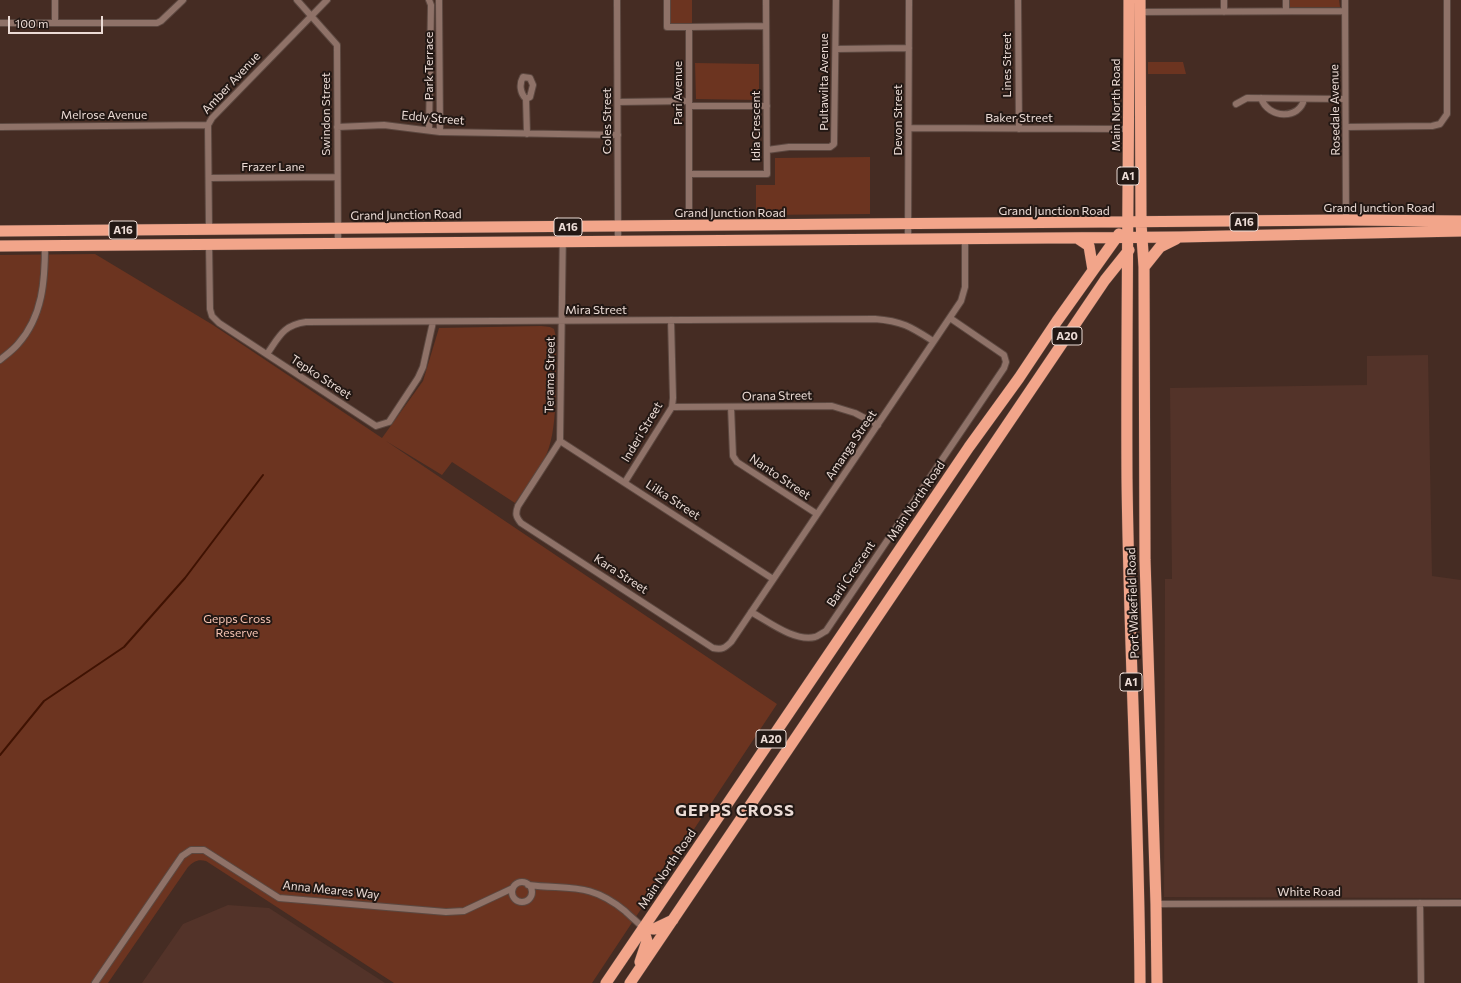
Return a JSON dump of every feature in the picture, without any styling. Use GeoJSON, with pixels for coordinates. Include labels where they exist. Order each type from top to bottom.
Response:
{"type":"FeatureCollection","features":[{"type":"Feature","properties":{"kind":"highway","name":"Main North Road"},"geometry":{"type":"LineString","coordinates":[[1129,0],[1134,12],[1141,223]]}},
{"type":"Feature","properties":{"kind":"highway","name":"Main North Road"},"geometry":{"type":"LineString","coordinates":[[606,983],[969,447],[1019,378],[1093,270],[1128,223],[1129,129],[1134,12],[1140,0]]}},
{"type":"Feature","properties":{"kind":"highway","name":"Grand Junction Road"},"geometry":{"type":"LineString","coordinates":[[0,231],[1141,223],[1346,220],[1461,221]]}},
{"type":"Feature","properties":{"kind":"highway"},"geometry":{"type":"LineString","coordinates":[[1346,220],[1346,233]]}},
{"type":"Feature","properties":{"kind":"highway","name":"Port Wakefield Road"},"geometry":{"type":"LineString","coordinates":[[1128,223],[1127,415],[1130,655],[1139,885],[1140,983]]}},
{"type":"Feature","properties":{"kind":"highway","name":"Port Wakefield Road"},"geometry":{"type":"LineString","coordinates":[[1141,223],[1144,268],[1145,554],[1156,904],[1156,983]]}},
{"type":"Feature","properties":{"kind":"highway"},"geometry":{"type":"LineString","coordinates":[[954,224],[965,239],[975,224]]}},
{"type":"Feature","properties":{"kind":"highway","name":"Grand Junction Road"},"geometry":{"type":"LineString","coordinates":[[0,246],[1180,238],[1461,231]]}},
{"type":"Feature","properties":{"kind":"highway"},"geometry":{"type":"LineString","coordinates":[[0,235],[40,235],[45,238],[45,245]]}},
{"type":"Feature","properties":{"kind":"highway"},"geometry":{"type":"LineString","coordinates":[[1077,238],[1089,246],[1093,270]]}},
{"type":"Feature","properties":{"kind":"highway","name":"A20"},"geometry":{"type":"LineString","coordinates":[[630,983],[1105,280],[1128,251],[1142,238]]}},
{"type":"Feature","properties":{"kind":"highway"},"geometry":{"type":"LineString","coordinates":[[1144,268],[1160,247],[1180,238]]}},
{"type":"Feature","properties":{"kind":"highway"},"geometry":{"type":"LineString","coordinates":[[1105,280],[1120,281],[1128,287]]}},
{"type":"Feature","properties":{"kind":"highway"},"geometry":{"type":"LineString","coordinates":[[1019,378],[1032,387]]}},
{"type":"Feature","properties":{"kind":"highway"},"geometry":{"type":"LineString","coordinates":[[1127,415],[1144,416]]}},
{"type":"Feature","properties":{"kind":"highway"},"geometry":{"type":"LineString","coordinates":[[1130,655],[1148,655]]}},
{"type":"Feature","properties":{"kind":"highway"},"geometry":{"type":"LineString","coordinates":[[1139,885],[1156,904],[1146,912],[1140,932]]}},
{"type":"Feature","properties":{"kind":"highway"},"geometry":{"type":"LineString","coordinates":[[639,970],[647,940],[643,928],[654,929],[674,920]]}},
{"type":"Feature","properties":{"kind":"street"},"geometry":{"type":"LineString","coordinates":[[55,0],[55,22]]}},
{"type":"Feature","properties":{"kind":"street"},"geometry":{"type":"LineString","coordinates":[[0,23],[157,22],[161,21],[183,0]]}},
{"type":"Feature","properties":{"kind":"street","name":"Swindon Street"},"geometry":{"type":"LineString","coordinates":[[297,0],[337,45],[338,243]]}},
{"type":"Feature","properties":{"kind":"street","name":"Amber Avenue"},"geometry":{"type":"LineString","coordinates":[[209,229],[210,178],[208,125],[212,118],[327,0]]}},
{"type":"Feature","properties":{"kind":"street","name":"Park Terrace"},"geometry":{"type":"LineString","coordinates":[[429,0],[431,5],[429,130]]}},
{"type":"Feature","properties":{"kind":"street","name":"Park Terrace"},"geometry":{"type":"LineString","coordinates":[[438,0],[440,132]]}},
{"type":"Feature","properties":{"kind":"street","name":"Coles Street"},"geometry":{"type":"LineString","coordinates":[[617,0],[618,241]]}},
{"type":"Feature","properties":{"kind":"street"},"geometry":{"type":"LineString","coordinates":[[667,0],[667,27],[766,26]]}},
{"type":"Feature","properties":{"kind":"street","name":"Idia Crescent"},"geometry":{"type":"LineString","coordinates":[[689,174],[767,174],[766,0]]}},
{"type":"Feature","properties":{"kind":"street","name":"Pultawilta Avenue"},"geometry":{"type":"LineString","coordinates":[[767,150],[830,147],[834,144],[836,0]]}},
{"type":"Feature","properties":{"kind":"street","name":"Devon Street"},"geometry":{"type":"LineString","coordinates":[[908,239],[909,0]]}},
{"type":"Feature","properties":{"kind":"street","name":"Lines Street"},"geometry":{"type":"LineString","coordinates":[[1018,0],[1019,129]]}},
{"type":"Feature","properties":{"kind":"street"},"geometry":{"type":"LineString","coordinates":[[1224,0],[1224,12]]}},
{"type":"Feature","properties":{"kind":"street"},"geometry":{"type":"LineString","coordinates":[[1286,0],[1286,11]]}},
{"type":"Feature","properties":{"kind":"street","name":"Rosedale Avenue"},"geometry":{"type":"LineString","coordinates":[[1345,0],[1346,220]]}},
{"type":"Feature","properties":{"kind":"street"},"geometry":{"type":"LineString","coordinates":[[1346,127],[1432,126],[1440,124],[1446,114],[1447,0]]}},
{"type":"Feature","properties":{"kind":"street"},"geometry":{"type":"LineString","coordinates":[[1134,12],[1344,11]]}},
{"type":"Feature","properties":{"kind":"street","name":"Pari Avenue"},"geometry":{"type":"LineString","coordinates":[[689,27],[689,208]]}},
{"type":"Feature","properties":{"kind":"street"},"geometry":{"type":"LineString","coordinates":[[836,48],[909,48]]}},
{"type":"Feature","properties":{"kind":"street"},"geometry":{"type":"LineString","coordinates":[[526,98],[527,134]]}},
{"type":"Feature","properties":{"kind":"street"},"geometry":{"type":"LineString","coordinates":[[1236,104],[1247,98],[1345,99]]}},
{"type":"Feature","properties":{"kind":"street"},"geometry":{"type":"LineString","coordinates":[[1261,98],[1264,106],[1269,111],[1284,114],[1298,110],[1304,99]]}},
{"type":"Feature","properties":{"kind":"street"},"geometry":{"type":"LineString","coordinates":[[618,102],[767,106]]}},
{"type":"Feature","properties":{"kind":"street","name":"Melrose Avenue"},"geometry":{"type":"LineString","coordinates":[[0,127],[208,125]]}},
{"type":"Feature","properties":{"kind":"street","name":"Eddy Street"},"geometry":{"type":"LineString","coordinates":[[337,126],[384,125],[440,132],[618,135]]}},
{"type":"Feature","properties":{"kind":"street","name":"Baker Street"},"geometry":{"type":"LineString","coordinates":[[909,128],[1129,129]]}},
{"type":"Feature","properties":{"kind":"street","name":"Frazer Lane"},"geometry":{"type":"LineString","coordinates":[[210,178],[337,177]]}},
{"type":"Feature","properties":{"kind":"street","name":"Terama Street"},"geometry":{"type":"LineString","coordinates":[[560,441],[563,227]]}},
{"type":"Feature","properties":{"kind":"street","name":"Amanga Street"},"geometry":{"type":"LineString","coordinates":[[720,650],[725,648],[731,642],[961,301],[965,286],[965,239]]}},
{"type":"Feature","properties":{"kind":"street","name":"Tepko Street"},"geometry":{"type":"LineString","coordinates":[[209,244],[209,301],[212,316],[219,323],[376,426],[389,422],[418,378],[428,349],[433,322]]}},
{"type":"Feature","properties":{"kind":"street"},"geometry":{"type":"LineString","coordinates":[[0,360],[19,344],[35,318],[43,293],[45,245]]}},
{"type":"Feature","properties":{"kind":"street","name":"Mira Street"},"geometry":{"type":"LineString","coordinates":[[267,354],[284,329],[295,324],[875,318],[894,320],[906,324],[933,342]]}},
{"type":"Feature","properties":{"kind":"street","name":"Barli Crescent"},"geometry":{"type":"LineString","coordinates":[[751,612],[789,633],[801,637],[815,637],[826,631],[1004,368],[1006,362],[1004,355],[950,318]]}},
{"type":"Feature","properties":{"kind":"street","name":"Inderi Street"},"geometry":{"type":"LineString","coordinates":[[624,482],[672,407],[674,398],[670,320]]}},
{"type":"Feature","properties":{"kind":"street","name":"Orana Street"},"geometry":{"type":"LineString","coordinates":[[672,407],[731,408],[832,406],[855,412],[878,425]]}},
{"type":"Feature","properties":{"kind":"street","name":"Nanto Street"},"geometry":{"type":"LineString","coordinates":[[731,408],[732,456],[737,462],[817,514]]}},
{"type":"Feature","properties":{"kind":"street","name":"Lilka Street"},"geometry":{"type":"LineString","coordinates":[[560,441],[773,579]]}},
{"type":"Feature","properties":{"kind":"street","name":"Kara Street"},"geometry":{"type":"LineString","coordinates":[[560,441],[516,512],[516,518],[521,523],[713,648],[720,650]]}},
{"type":"Feature","properties":{"kind":"street","name":"Anna Meares Way"},"geometry":{"type":"LineString","coordinates":[[95,983],[182,856],[191,850],[204,850],[279,898],[446,912],[464,911],[513,888]]}},
{"type":"Feature","properties":{"kind":"street"},"geometry":{"type":"LineString","coordinates":[[546,887],[532,894],[523,902],[517,900],[514,896],[513,888],[520,882],[528,885],[546,887],[585,889],[596,892],[620,907],[643,928]]}},
{"type":"Feature","properties":{"kind":"street"},"geometry":{"type":"LineString","coordinates":[[528,885],[532,889],[532,894]]}},
{"type":"Feature","properties":{"kind":"street"},"geometry":{"type":"LineString","coordinates":[[498,894],[514,896]]}},
{"type":"Feature","properties":{"kind":"street"},"geometry":{"type":"LineString","coordinates":[[1420,903],[1420,983]]}},
{"type":"Feature","properties":{"kind":"street","name":"White Road"},"geometry":{"type":"LineString","coordinates":[[1156,904],[1461,903]]}},
{"type":"Feature","properties":{"kind":"shaded area"},"geometry":{"type":"Polygon","coordinates":[[[1428,355],[1432,576],[1461,580],[1461,898],[1164,897],[1165,579],[1172,579],[1170,388],[1367,385],[1367,356],[1428,355]]]}},
{"type":"Feature","properties":{"kind":"shaded area"},"geometry":{"type":"Polygon","coordinates":[[[228,905],[269,908],[385,983],[142,983],[183,924],[228,905]]]}},
{"type":"Feature","properties":{"kind":"green space"},"geometry":{"type":"Polygon","coordinates":[[[669,0],[692,0],[692,25],[669,25],[669,0]]]}},
{"type":"Feature","properties":{"kind":"green space"},"geometry":{"type":"Polygon","coordinates":[[[1289,0],[1339,0],[1340,7],[1290,7],[1289,0]]]}},
{"type":"Feature","properties":{"kind":"green space"},"geometry":{"type":"Polygon","coordinates":[[[1148,62],[1183,62],[1186,74],[1148,74],[1148,62]]]}},
{"type":"Feature","properties":{"kind":"green space"},"geometry":{"type":"Polygon","coordinates":[[[695,63],[759,64],[759,100],[696,99],[695,63]]]}},
{"type":"Feature","properties":{"kind":"green space"},"geometry":{"type":"Polygon","coordinates":[[[870,157],[870,214],[756,215],[756,185],[775,185],[775,158],[870,157]]]}},
{"type":"Feature","properties":{"kind":"green space","name":"Gepps Cross Reserve"},"geometry":{"type":"Polygon","coordinates":[[[95,254],[213,325],[382,438],[423,381],[439,328],[541,326],[554,329],[556,337],[556,396],[551,441],[540,466],[515,503],[452,462],[442,475],[386,441],[777,704],[592,983],[394,983],[206,861],[198,860],[188,867],[108,983],[0,983],[0,255],[95,254]]]}},
{"type":"Feature","properties":{"kind":"waterway"},"geometry":{"type":"LineString","coordinates":[[0,755],[44,701],[124,647],[185,578],[263,475]]}},
{"type":"Feature","properties":{"kind":"district","name":"GEPPS CROSS"},"geometry":{"type":"Point","coordinates":[735,811]}}]}
